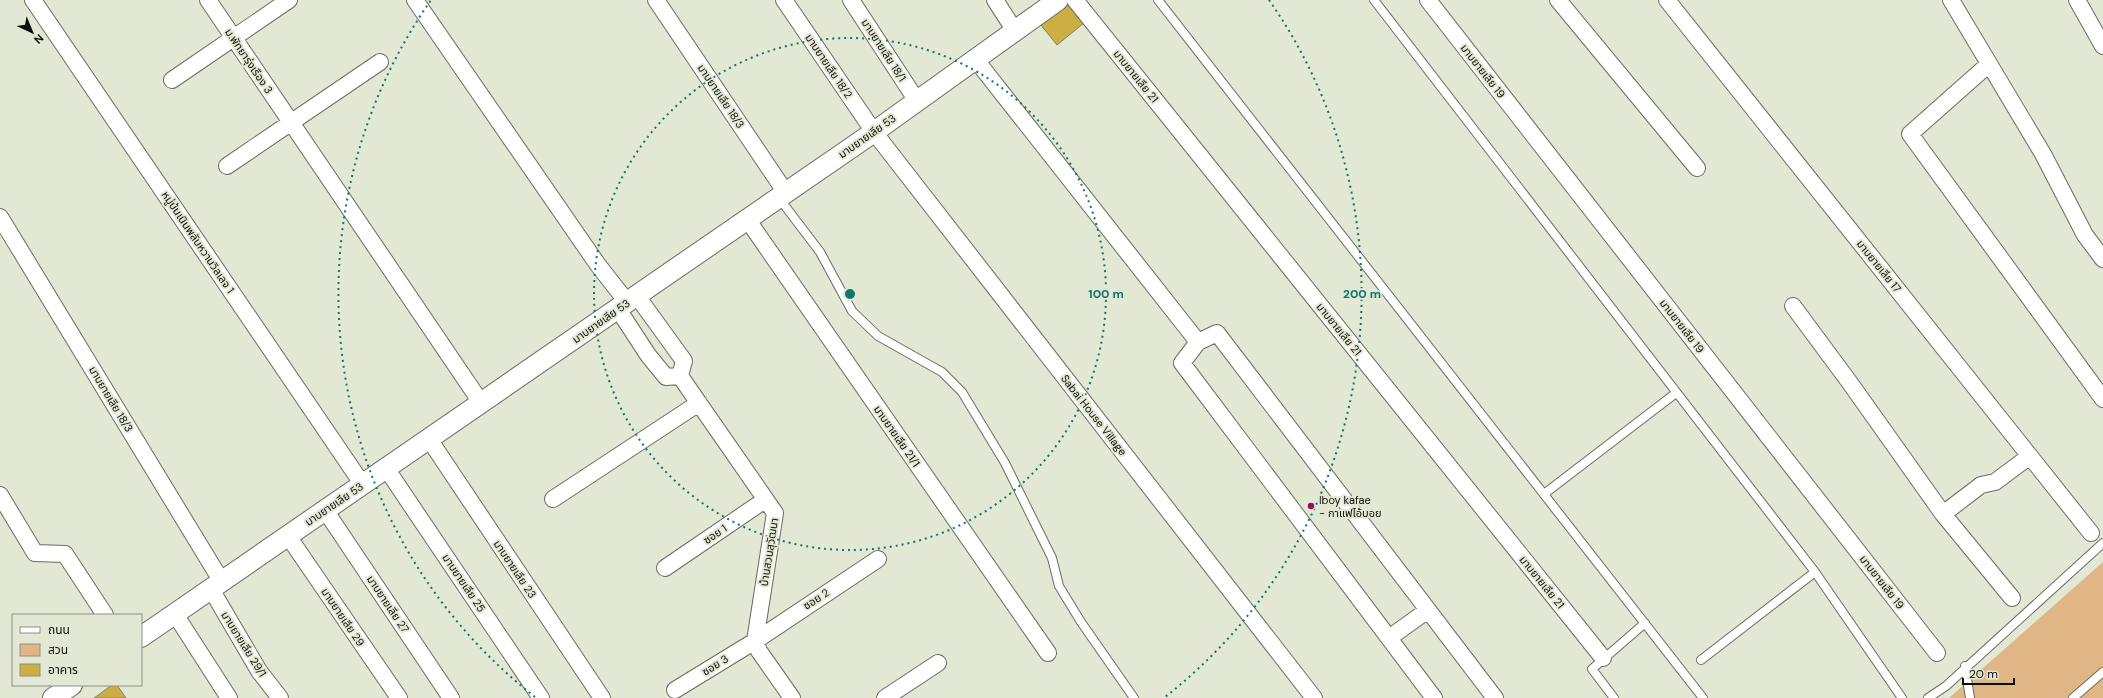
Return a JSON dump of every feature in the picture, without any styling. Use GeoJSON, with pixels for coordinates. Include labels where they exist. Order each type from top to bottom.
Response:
{"type":"FeatureCollection","features":[{"type":"Feature","properties":{"kind":"street","name":"หมู่บ้นเนินพลับหวานวิลเลจ 1"},"geometry":{"type":"LineString","coordinates":[[33,0],[363,485]]}},
{"type":"Feature","properties":{"kind":"street","name":"ม.พัทยารุ่งเรือง 3"},"geometry":{"type":"LineString","coordinates":[[208,0],[482,404]]}},
{"type":"Feature","properties":{"kind":"street"},"geometry":{"type":"LineString","coordinates":[[172,80],[289,0]]}},
{"type":"Feature","properties":{"kind":"street"},"geometry":{"type":"LineString","coordinates":[[415,0],[598,265],[628,303],[684,361],[680,376],[666,377],[648,355],[628,303]]}},
{"type":"Feature","properties":{"kind":"street","name":"มาบยายเลีย 18/3"},"geometry":{"type":"LineString","coordinates":[[656,0],[782,195]]}},
{"type":"Feature","properties":{"kind":"street","name":"มาบยายเลีย 18/2"},"geometry":{"type":"LineString","coordinates":[[784,0],[874,132]]}},
{"type":"Feature","properties":{"kind":"street","name":"มาบยายเลีย 18/1"},"geometry":{"type":"LineString","coordinates":[[850,0],[917,101]]}},
{"type":"Feature","properties":{"kind":"street"},"geometry":{"type":"LineString","coordinates":[[995,0],[1015,30]]}},
{"type":"Feature","properties":{"kind":"street","name":"มาบยายเลีย 53"},"geometry":{"type":"LineString","coordinates":[[142,636],[628,303],[874,132],[1058,0]]}},
{"type":"Feature","properties":{"kind":"street","name":"มาบยายเลีย 21"},"geometry":{"type":"LineString","coordinates":[[1074,0],[1603,658]]}},
{"type":"Feature","properties":{"kind":"street","name":"มาบยายเลีย 19"},"geometry":{"type":"LineString","coordinates":[[1428,0],[1937,652]]}},
{"type":"Feature","properties":{"kind":"street"},"geometry":{"type":"LineString","coordinates":[[1558,0],[1697,168]]}},
{"type":"Feature","properties":{"kind":"street","name":"มาบยายเลีย 17"},"geometry":{"type":"LineString","coordinates":[[1667,0],[2097,538]]}},
{"type":"Feature","properties":{"kind":"street"},"geometry":{"type":"LineString","coordinates":[[1951,0],[2042,154],[2085,235],[2103,258]]}},
{"type":"Feature","properties":{"kind":"street"},"geometry":{"type":"LineString","coordinates":[[2077,0],[2103,46]]}},
{"type":"Feature","properties":{"kind":"street"},"geometry":{"type":"LineString","coordinates":[[976,60],[1198,342]]}},
{"type":"Feature","properties":{"kind":"street"},"geometry":{"type":"LineString","coordinates":[[227,166],[380,62]]}},
{"type":"Feature","properties":{"kind":"street"},"geometry":{"type":"LineString","coordinates":[[1988,64],[1910,134],[2103,399]]}},
{"type":"Feature","properties":{"kind":"street","name":"Sabai House Village"},"geometry":{"type":"LineString","coordinates":[[874,132],[1314,698]]}},
{"type":"Feature","properties":{"kind":"street","name":"มาบยายเลีย 18/3"},"geometry":{"type":"LineString","coordinates":[[0,216],[216,585]]}},
{"type":"Feature","properties":{"kind":"street","name":"มาบยายเลีย 21/1"},"geometry":{"type":"LineString","coordinates":[[747,219],[1048,653]]}},
{"type":"Feature","properties":{"kind":"street"},"geometry":{"type":"LineString","coordinates":[[1792,306],[1850,383],[1943,514],[2012,598]]}},
{"type":"Feature","properties":{"kind":"street"},"geometry":{"type":"LineString","coordinates":[[1434,698],[1182,363],[1198,342],[1216,332],[1495,698]]}},
{"type":"Feature","properties":{"kind":"street","name":"บ้านสวนสุวัฒนา"},"geometry":{"type":"LineString","coordinates":[[680,376],[775,513],[755,640]]}},
{"type":"Feature","properties":{"kind":"street"},"geometry":{"type":"LineString","coordinates":[[553,499],[699,403]]}},
{"type":"Feature","properties":{"kind":"street","name":"มาบยายเลีย 23"},"geometry":{"type":"LineString","coordinates":[[429,439],[602,698]]}},
{"type":"Feature","properties":{"kind":"street"},"geometry":{"type":"LineString","coordinates":[[1943,514],[1982,485],[1995,482],[2030,456]]}},
{"type":"Feature","properties":{"kind":"street","name":"มาบยายเลีย 25"},"geometry":{"type":"LineString","coordinates":[[386,468],[541,698]]}},
{"type":"Feature","properties":{"kind":"street"},"geometry":{"type":"LineString","coordinates":[[0,495],[35,553],[65,554],[104,614]]}},
{"type":"Feature","properties":{"kind":"street","name":"ซอย 1"},"geometry":{"type":"LineString","coordinates":[[666,568],[765,500]]}},
{"type":"Feature","properties":{"kind":"street","name":"มาบยายเลีย 27"},"geometry":{"type":"LineString","coordinates":[[325,510],[451,698]]}},
{"type":"Feature","properties":{"kind":"street","name":"มาบยายเลีย 29"},"geometry":{"type":"LineString","coordinates":[[288,536],[399,698]]}},
{"type":"Feature","properties":{"kind":"street","name":"ซอย 2"},"geometry":{"type":"LineString","coordinates":[[755,640],[878,559]]}},
{"type":"Feature","properties":{"kind":"street","name":"มาบยายเลีย 29/1"},"geometry":{"type":"LineString","coordinates":[[216,585],[259,671],[280,698]]}},
{"type":"Feature","properties":{"kind":"street"},"geometry":{"type":"LineString","coordinates":[[1389,638],[1428,610]]}},
{"type":"Feature","properties":{"kind":"street"},"geometry":{"type":"LineString","coordinates":[[175,614],[229,698]]}},
{"type":"Feature","properties":{"kind":"street"},"geometry":{"type":"LineString","coordinates":[[755,640],[759,651],[792,698]]}},
{"type":"Feature","properties":{"kind":"street","name":"ซอย 3"},"geometry":{"type":"LineString","coordinates":[[675,690],[755,640]]}},
{"type":"Feature","properties":{"kind":"street"},"geometry":{"type":"LineString","coordinates":[[885,698],[938,662]]}},
{"type":"Feature","properties":{"kind":"street"},"geometry":{"type":"LineString","coordinates":[[53,698],[71,686]]}},
{"type":"Feature","properties":{"kind":"lane"},"geometry":{"type":"LineString","coordinates":[[1158,0],[1703,698]]}},
{"type":"Feature","properties":{"kind":"lane"},"geometry":{"type":"LineString","coordinates":[[1374,0],[1815,572],[1902,698]]}},
{"type":"Feature","properties":{"kind":"lane"},"geometry":{"type":"LineString","coordinates":[[782,195],[820,252],[852,311],[878,336],[942,372],[962,392],[1004,463],[1052,558],[1059,586],[1081,622],[1134,698]]}},
{"type":"Feature","properties":{"kind":"lane"},"geometry":{"type":"LineString","coordinates":[[1544,494],[1676,393]]}},
{"type":"Feature","properties":{"kind":"lane"},"geometry":{"type":"LineString","coordinates":[[1928,698],[1946,686],[2097,538]]}},
{"type":"Feature","properties":{"kind":"lane"},"geometry":{"type":"LineString","coordinates":[[1700,660],[1815,572]]}},
{"type":"Feature","properties":{"kind":"lane"},"geometry":{"type":"LineString","coordinates":[[1614,698],[1592,669],[1645,623]]}},
{"type":"Feature","properties":{"kind":"lane"},"geometry":{"type":"LineString","coordinates":[[1965,666],[1970,698]]}},
{"type":"Feature","properties":{"kind":"lane"},"geometry":{"type":"LineString","coordinates":[[2073,698],[2103,672]]}},
{"type":"Feature","properties":{"kind":"green space"},"geometry":{"type":"Polygon","coordinates":[[[2103,562],[2103,698],[1949,698],[2103,562]]]}},
{"type":"Feature","properties":{"kind":"building"},"geometry":{"type":"Polygon","coordinates":[[[1067,2],[1084,23],[1057,45],[1040,24],[1067,2]]]}},
{"type":"Feature","properties":{"kind":"building"},"geometry":{"type":"Polygon","coordinates":[[[111,686],[118,686],[126,698],[94,698],[111,686]]]}},
{"type":"Feature","properties":{"kind":"place","name":"Iboy kafae - กาแฟไอ้บอย"},"geometry":{"type":"Point","coordinates":[1311,506]}}]}
